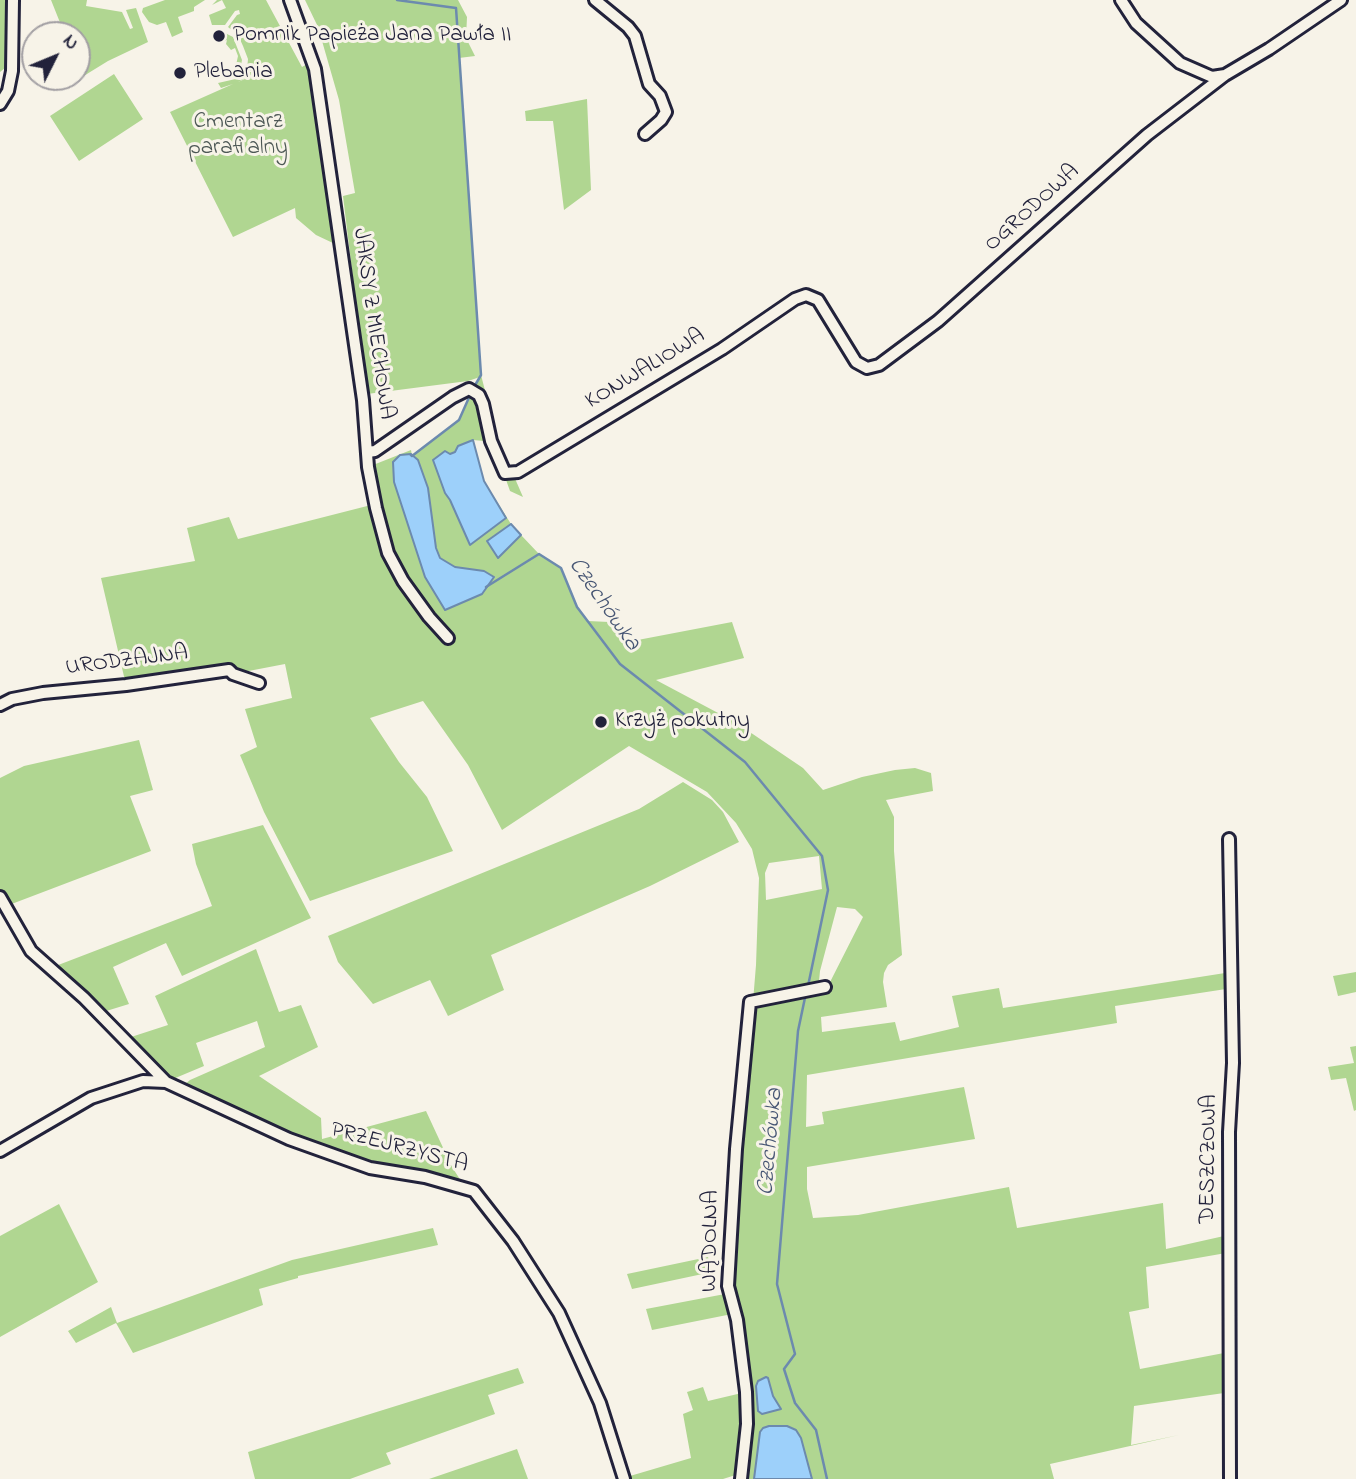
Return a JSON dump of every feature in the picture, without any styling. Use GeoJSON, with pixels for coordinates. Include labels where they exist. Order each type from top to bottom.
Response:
{"type":"FeatureCollection","features":[{"type":"Feature","properties":{"kind":"street"},"geometry":{"type":"LineString","coordinates":[[0,104],[8,91],[12,71],[13,0]]}},
{"type":"Feature","properties":{"kind":"street","name":"JAKSY Z MIECHOWA"},"geometry":{"type":"LineString","coordinates":[[290,0],[315,69],[376,508],[388,553],[411,594],[448,638]]}},
{"type":"Feature","properties":{"kind":"street"},"geometry":{"type":"LineString","coordinates":[[595,0],[635,36],[649,84],[660,96],[666,112],[645,134]]}},
{"type":"Feature","properties":{"kind":"street"},"geometry":{"type":"LineString","coordinates":[[1121,0],[1136,23],[1180,63],[1212,77],[1225,75]]}},
{"type":"Feature","properties":{"kind":"street","name":"OGRODOWA"},"geometry":{"type":"LineString","coordinates":[[807,295],[818,300],[856,362],[867,368],[879,365],[938,321],[1147,135],[1225,75],[1341,0]]}},
{"type":"Feature","properties":{"kind":"street","name":"KONWALIOWA"},"geometry":{"type":"LineString","coordinates":[[368,452],[375,451],[469,389],[479,396],[483,404],[491,441],[505,473],[518,472],[722,349],[795,299],[807,295]]}},
{"type":"Feature","properties":{"kind":"street","name":"URODZAJNA"},"geometry":{"type":"LineString","coordinates":[[3,703],[43,693],[126,685],[229,670],[259,683]]}},
{"type":"Feature","properties":{"kind":"street"},"geometry":{"type":"LineString","coordinates":[[0,690],[3,703]]}},
{"type":"Feature","properties":{"kind":"street","name":"DESZCZOWA"},"geometry":{"type":"LineString","coordinates":[[1229,839],[1233,1063],[1229,1146],[1230,1479]]}},
{"type":"Feature","properties":{"kind":"street","name":"PRZEJRZYSTA"},"geometry":{"type":"LineString","coordinates":[[0,897],[31,951],[83,998],[166,1082],[289,1139],[370,1168],[425,1177],[474,1191],[513,1241],[563,1320],[600,1403],[624,1479]]}},
{"type":"Feature","properties":{"kind":"street","name":"WĄDOLNA"},"geometry":{"type":"LineString","coordinates":[[741,1479],[747,1424],[746,1392],[737,1320],[728,1286],[736,1149],[750,1002],[820,989]]}},
{"type":"Feature","properties":{"kind":"street"},"geometry":{"type":"LineString","coordinates":[[0,1151],[91,1098],[143,1080],[166,1082]]}},
{"type":"Feature","properties":{"kind":"green space"},"geometry":{"type":"Polygon","coordinates":[[[0,0],[6,0],[5,68],[0,72],[0,0]]]}},
{"type":"Feature","properties":{"kind":"green space"},"geometry":{"type":"Polygon","coordinates":[[[51,0],[87,0],[86,6],[122,12],[130,29],[133,28],[126,10],[136,8],[148,42],[91,71],[91,21],[59,21],[51,0]]]}},
{"type":"Feature","properties":{"kind":"green space"},"geometry":{"type":"Polygon","coordinates":[[[165,0],[205,0],[194,7],[194,11],[178,17],[183,32],[172,37],[166,22],[157,25],[149,22],[142,12],[143,8],[165,0]]]}},
{"type":"Feature","properties":{"kind":"green space","name":"Cmentarz parafialny"},"geometry":{"type":"Polygon","coordinates":[[[222,0],[266,0],[302,67],[309,63],[335,244],[316,235],[296,218],[295,208],[233,237],[170,112],[233,84],[221,88],[218,83],[240,78],[246,71],[255,73],[238,82],[268,69],[256,72],[247,70],[248,59],[243,46],[238,35],[228,27],[240,14],[239,10],[235,11],[225,25],[212,25],[209,15],[226,8],[222,0]]]}},
{"type":"Feature","properties":{"kind":"green space"},"geometry":{"type":"Polygon","coordinates":[[[305,0],[458,0],[467,17],[466,38],[475,56],[459,58],[481,375],[497,437],[523,497],[510,491],[500,463],[484,441],[473,440],[484,481],[511,524],[488,541],[498,557],[521,535],[539,554],[561,568],[577,607],[588,621],[609,622],[622,643],[732,622],[744,658],[656,680],[735,722],[803,768],[823,790],[895,770],[915,768],[931,773],[933,791],[886,800],[894,817],[902,955],[888,965],[884,973],[887,1007],[821,1017],[822,1032],[895,1022],[900,1041],[959,1027],[952,996],[999,988],[1003,1008],[1225,973],[1226,989],[1115,1006],[1117,1023],[807,1075],[806,1127],[824,1124],[822,1112],[964,1087],[975,1139],[807,1167],[807,1189],[813,1218],[858,1215],[1009,1187],[1017,1228],[1163,1203],[1166,1249],[1224,1236],[1226,1253],[1146,1267],[1149,1308],[1129,1312],[1140,1369],[1224,1353],[1224,1393],[1134,1406],[1131,1445],[1179,1435],[1050,1464],[1054,1479],[745,1479],[751,1418],[730,1282],[756,965],[759,878],[752,849],[736,823],[707,792],[629,746],[502,830],[468,765],[423,701],[370,718],[399,762],[427,797],[453,851],[310,901],[264,812],[240,755],[257,747],[245,709],[292,698],[285,664],[233,674],[126,685],[101,578],[195,561],[187,528],[229,517],[238,539],[375,504],[368,467],[411,450],[412,456],[459,420],[480,377],[468,381],[367,394],[343,196],[355,193],[339,100],[318,27],[305,0]],[[819,856],[769,863],[765,873],[766,900],[822,889],[819,856]],[[837,907],[820,971],[818,991],[827,988],[863,917],[855,909],[837,907]]]}},
{"type":"Feature","properties":{"kind":"green space"},"geometry":{"type":"Polygon","coordinates":[[[219,30],[233,37],[242,60],[240,70],[232,76],[223,74],[220,70],[223,67],[228,71],[235,70],[238,56],[235,48],[231,50],[226,44],[227,40],[221,43],[214,32],[219,30]]]}},
{"type":"Feature","properties":{"kind":"green space"},"geometry":{"type":"Polygon","coordinates":[[[114,74],[143,119],[79,161],[50,116],[114,74]]]}},
{"type":"Feature","properties":{"kind":"green space"},"geometry":{"type":"Polygon","coordinates":[[[587,99],[591,190],[564,210],[553,121],[526,121],[525,111],[587,99]]]}},
{"type":"Feature","properties":{"kind":"green space"},"geometry":{"type":"Polygon","coordinates":[[[139,740],[153,790],[130,796],[151,851],[9,905],[0,890],[0,778],[24,766],[139,740]]]}},
{"type":"Feature","properties":{"kind":"green space"},"geometry":{"type":"Polygon","coordinates":[[[683,782],[712,800],[723,812],[739,842],[650,886],[491,955],[504,990],[448,1016],[430,980],[373,1004],[338,962],[328,936],[639,809],[683,782]]]}},
{"type":"Feature","properties":{"kind":"green space"},"geometry":{"type":"Polygon","coordinates":[[[263,825],[311,918],[182,976],[166,943],[113,967],[129,1004],[103,1012],[53,967],[212,906],[196,864],[192,844],[263,825]]]}},
{"type":"Feature","properties":{"kind":"green space"},"geometry":{"type":"Polygon","coordinates":[[[256,949],[279,1012],[301,1005],[318,1047],[259,1076],[321,1118],[322,1139],[426,1111],[452,1167],[463,1184],[369,1164],[289,1135],[184,1085],[265,1047],[257,1021],[196,1043],[204,1066],[173,1079],[166,1078],[128,1038],[168,1025],[155,996],[256,949]]]}},
{"type":"Feature","properties":{"kind":"green space"},"geometry":{"type":"Polygon","coordinates":[[[1356,972],[1356,992],[1338,996],[1333,976],[1356,972]]]}},
{"type":"Feature","properties":{"kind":"green space"},"geometry":{"type":"Polygon","coordinates":[[[1356,1046],[1354,1111],[1346,1078],[1331,1080],[1328,1067],[1354,1063],[1350,1047],[1356,1046]]]}},
{"type":"Feature","properties":{"kind":"green space"},"geometry":{"type":"Polygon","coordinates":[[[59,1204],[98,1282],[0,1337],[0,1236],[59,1204]]]}},
{"type":"Feature","properties":{"kind":"green space"},"geometry":{"type":"Polygon","coordinates":[[[433,1228],[438,1245],[298,1276],[259,1289],[263,1305],[133,1353],[116,1323],[76,1343],[68,1331],[111,1307],[117,1323],[292,1260],[433,1228]]]}},
{"type":"Feature","properties":{"kind":"green space"},"geometry":{"type":"Polygon","coordinates":[[[708,1257],[712,1272],[632,1289],[627,1274],[708,1257]]]}},
{"type":"Feature","properties":{"kind":"green space"},"geometry":{"type":"Polygon","coordinates":[[[725,1294],[732,1314],[652,1330],[646,1309],[725,1294]]]}},
{"type":"Feature","properties":{"kind":"green space"},"geometry":{"type":"Polygon","coordinates":[[[518,1368],[524,1383],[488,1395],[495,1414],[386,1453],[391,1464],[350,1479],[255,1479],[248,1452],[518,1368]]]}},
{"type":"Feature","properties":{"kind":"green space"},"geometry":{"type":"Polygon","coordinates":[[[703,1387],[708,1401],[746,1392],[742,1473],[723,1479],[631,1479],[630,1476],[691,1458],[683,1414],[693,1410],[687,1392],[703,1387]]]}},
{"type":"Feature","properties":{"kind":"green space"},"geometry":{"type":"Polygon","coordinates":[[[517,1449],[528,1479],[429,1479],[517,1449]]]}},
{"type":"Feature","properties":{"kind":"water"},"geometry":{"type":"Polygon","coordinates":[[[473,440],[484,481],[506,518],[470,545],[445,493],[433,460],[445,451],[450,454],[455,452],[458,446],[473,440]]]}},
{"type":"Feature","properties":{"kind":"water"},"geometry":{"type":"Polygon","coordinates":[[[411,454],[418,460],[428,488],[436,548],[440,558],[455,567],[484,571],[494,577],[482,594],[445,610],[425,577],[394,482],[393,462],[400,455],[411,454]]]}},
{"type":"Feature","properties":{"kind":"water"},"geometry":{"type":"Polygon","coordinates":[[[511,524],[521,535],[498,558],[487,541],[511,524]]]}},
{"type":"Feature","properties":{"kind":"water"},"geometry":{"type":"Polygon","coordinates":[[[766,1377],[781,1409],[762,1414],[758,1411],[756,1386],[758,1381],[766,1377]]]}},
{"type":"Feature","properties":{"kind":"water"},"geometry":{"type":"Polygon","coordinates":[[[769,1426],[787,1426],[796,1430],[801,1438],[812,1479],[754,1479],[760,1432],[769,1426]]]}},
{"type":"Feature","properties":{"kind":"waterway","name":"Czechówka"},"geometry":{"type":"LineString","coordinates":[[397,0],[456,8],[481,375],[474,387]]}},
{"type":"Feature","properties":{"kind":"waterway","name":"Czechówka"},"geometry":{"type":"LineString","coordinates":[[411,455],[459,420],[471,393]]}},
{"type":"Feature","properties":{"kind":"waterway","name":"Czechówka"},"geometry":{"type":"LineString","coordinates":[[486,587],[539,554],[561,568],[577,607],[620,664],[745,762],[822,856],[828,890],[808,986]]}},
{"type":"Feature","properties":{"kind":"waterway","name":"Czechówka"},"geometry":{"type":"LineString","coordinates":[[806,993],[798,1031],[777,1284],[795,1354],[784,1369],[795,1403],[816,1430],[827,1479]]}},
{"type":"Feature","properties":{"kind":"place","name":"Pomnik Papieża Jana Pawła II"},"geometry":{"type":"Point","coordinates":[219,36]}},
{"type":"Feature","properties":{"kind":"place","name":"Plebania"},"geometry":{"type":"Point","coordinates":[180,73]}},
{"type":"Feature","properties":{"kind":"place","name":"Krzyż pokutny"},"geometry":{"type":"Point","coordinates":[601,722]}}]}
